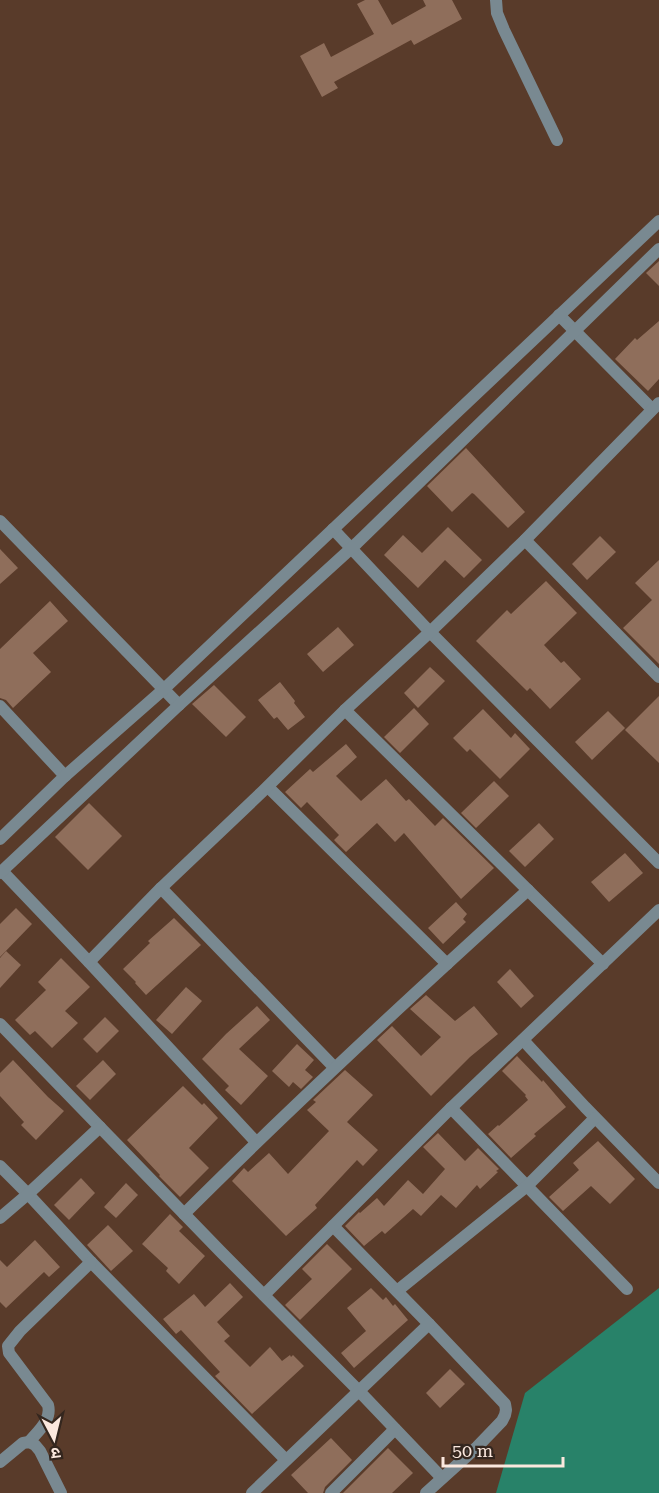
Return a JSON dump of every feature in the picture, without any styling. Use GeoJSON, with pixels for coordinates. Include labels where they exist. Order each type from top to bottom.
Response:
{"type":"FeatureCollection","features":[{"type":"Feature","properties":{"kind":"street"},"geometry":{"type":"LineString","coordinates":[[496,0],[497,13],[504,30],[556,140]]}},
{"type":"Feature","properties":{"kind":"street"},"geometry":{"type":"LineString","coordinates":[[0,839],[65,776],[164,689],[659,220]]}},
{"type":"Feature","properties":{"kind":"street"},"geometry":{"type":"LineString","coordinates":[[256,1142],[89,962],[1,872],[179,705],[351,549],[659,249]]}},
{"type":"Feature","properties":{"kind":"street"},"geometry":{"type":"LineString","coordinates":[[89,962],[161,888],[525,540],[656,406],[559,315]]}},
{"type":"Feature","properties":{"kind":"street"},"geometry":{"type":"LineString","coordinates":[[0,521],[179,705]]}},
{"type":"Feature","properties":{"kind":"street"},"geometry":{"type":"LineString","coordinates":[[333,530],[430,632],[659,863]]}},
{"type":"Feature","properties":{"kind":"street"},"geometry":{"type":"LineString","coordinates":[[525,540],[659,677]]}},
{"type":"Feature","properties":{"kind":"street"},"geometry":{"type":"LineString","coordinates":[[0,706],[65,776]]}},
{"type":"Feature","properties":{"kind":"street"},"geometry":{"type":"LineString","coordinates":[[345,710],[603,964]]}},
{"type":"Feature","properties":{"kind":"street"},"geometry":{"type":"LineString","coordinates":[[268,786],[447,964]]}},
{"type":"Feature","properties":{"kind":"street"},"geometry":{"type":"LineString","coordinates":[[161,888],[334,1067]]}},
{"type":"Feature","properties":{"kind":"street"},"geometry":{"type":"LineString","coordinates":[[184,1214],[334,1067],[528,890]]}},
{"type":"Feature","properties":{"kind":"street"},"geometry":{"type":"LineString","coordinates":[[264,1295],[451,1108],[659,910]]}},
{"type":"Feature","properties":{"kind":"street"},"geometry":{"type":"LineString","coordinates":[[0,1024],[442,1478]]}},
{"type":"Feature","properties":{"kind":"street"},"geometry":{"type":"LineString","coordinates":[[523,1040],[659,1183]]}},
{"type":"Feature","properties":{"kind":"street"},"geometry":{"type":"LineString","coordinates":[[451,1108],[627,1289]]}},
{"type":"Feature","properties":{"kind":"street"},"geometry":{"type":"LineString","coordinates":[[397,1291],[527,1186],[595,1118]]}},
{"type":"Feature","properties":{"kind":"street"},"geometry":{"type":"LineString","coordinates":[[0,1218],[100,1127]]}},
{"type":"Feature","properties":{"kind":"street"},"geometry":{"type":"LineString","coordinates":[[0,1166],[286,1460]]}},
{"type":"Feature","properties":{"kind":"street"},"geometry":{"type":"LineString","coordinates":[[333,1226],[505,1404],[506,1410],[502,1421],[426,1493]]}},
{"type":"Feature","properties":{"kind":"street"},"geometry":{"type":"LineString","coordinates":[[29,1442],[49,1417],[50,1412],[48,1405],[12,1358],[8,1346],[20,1330],[91,1262]]}},
{"type":"Feature","properties":{"kind":"street"},"geometry":{"type":"LineString","coordinates":[[252,1493],[429,1324]]}},
{"type":"Feature","properties":{"kind":"street"},"geometry":{"type":"LineString","coordinates":[[331,1493],[395,1429]]}},
{"type":"Feature","properties":{"kind":"street"},"geometry":{"type":"LineString","coordinates":[[0,1462],[23,1443],[29,1442],[35,1445],[61,1493]]}},
{"type":"Feature","properties":{"kind":"shaded area"},"geometry":{"type":"Polygon","coordinates":[[[659,1288],[659,1493],[496,1493],[525,1393],[659,1288]]]}},
{"type":"Feature","properties":{"kind":"building"},"geometry":{"type":"Polygon","coordinates":[[[365,0],[378,0],[392,25],[426,6],[423,0],[452,0],[462,19],[414,45],[411,40],[334,82],[338,88],[322,97],[300,56],[324,43],[331,57],[374,34],[357,4],[365,0]]]}},
{"type":"Feature","properties":{"kind":"building"},"geometry":{"type":"Polygon","coordinates":[[[659,261],[659,286],[646,273],[659,261]]]}},
{"type":"Feature","properties":{"kind":"building"},"geometry":{"type":"Polygon","coordinates":[[[659,321],[659,379],[648,391],[615,359],[635,338],[637,340],[659,321]]]}},
{"type":"Feature","properties":{"kind":"building"},"geometry":{"type":"Polygon","coordinates":[[[466,448],[525,512],[508,528],[474,494],[472,493],[452,512],[427,486],[466,448]]]}},
{"type":"Feature","properties":{"kind":"building"},"geometry":{"type":"Polygon","coordinates":[[[448,527],[482,560],[464,578],[445,560],[418,588],[384,555],[403,535],[422,553],[448,527]]]}},
{"type":"Feature","properties":{"kind":"building"},"geometry":{"type":"Polygon","coordinates":[[[600,536],[616,552],[587,580],[572,564],[600,536]]]}},
{"type":"Feature","properties":{"kind":"building"},"geometry":{"type":"Polygon","coordinates":[[[0,549],[18,568],[0,584],[0,549]]]}},
{"type":"Feature","properties":{"kind":"building"},"geometry":{"type":"Polygon","coordinates":[[[659,560],[659,664],[623,628],[652,600],[635,583],[659,560]]]}},
{"type":"Feature","properties":{"kind":"building"},"geometry":{"type":"Polygon","coordinates":[[[546,581],[577,613],[544,645],[581,679],[550,709],[530,688],[527,691],[476,641],[507,610],[511,614],[546,581]]]}},
{"type":"Feature","properties":{"kind":"building"},"geometry":{"type":"Polygon","coordinates":[[[50,601],[68,621],[33,653],[51,672],[13,708],[6,700],[0,698],[0,649],[50,601]]]}},
{"type":"Feature","properties":{"kind":"building"},"geometry":{"type":"Polygon","coordinates":[[[338,627],[354,645],[323,672],[307,654],[338,627]]]}},
{"type":"Feature","properties":{"kind":"building"},"geometry":{"type":"Polygon","coordinates":[[[430,667],[445,681],[418,708],[404,693],[430,667]]]}},
{"type":"Feature","properties":{"kind":"building"},"geometry":{"type":"Polygon","coordinates":[[[280,682],[305,717],[288,730],[277,717],[274,719],[258,700],[280,682]]]}},
{"type":"Feature","properties":{"kind":"building"},"geometry":{"type":"Polygon","coordinates":[[[214,685],[246,717],[226,737],[192,704],[214,685]]]}},
{"type":"Feature","properties":{"kind":"building"},"geometry":{"type":"Polygon","coordinates":[[[659,696],[659,763],[625,730],[659,696]]]}},
{"type":"Feature","properties":{"kind":"building"},"geometry":{"type":"Polygon","coordinates":[[[414,708],[429,724],[400,753],[384,737],[414,708]]]}},
{"type":"Feature","properties":{"kind":"building"},"geometry":{"type":"Polygon","coordinates":[[[483,709],[511,738],[515,733],[530,749],[500,779],[470,749],[467,752],[453,738],[483,709]]]}},
{"type":"Feature","properties":{"kind":"building"},"geometry":{"type":"Polygon","coordinates":[[[608,711],[625,728],[592,760],[575,742],[608,711]]]}},
{"type":"Feature","properties":{"kind":"building"},"geometry":{"type":"Polygon","coordinates":[[[346,744],[357,757],[336,776],[361,801],[386,779],[406,801],[409,799],[435,826],[443,818],[494,868],[461,899],[404,833],[395,842],[377,823],[346,852],[334,840],[339,835],[307,802],[301,808],[285,792],[310,769],[313,772],[346,744]]]}},
{"type":"Feature","properties":{"kind":"building"},"geometry":{"type":"Polygon","coordinates":[[[494,781],[509,796],[476,828],[461,813],[494,781]]]}},
{"type":"Feature","properties":{"kind":"building"},"geometry":{"type":"Polygon","coordinates":[[[89,803],[122,836],[88,870],[55,837],[89,803]]]}},
{"type":"Feature","properties":{"kind":"building"},"geometry":{"type":"Polygon","coordinates":[[[539,823],[554,839],[525,867],[509,851],[539,823]]]}},
{"type":"Feature","properties":{"kind":"building"},"geometry":{"type":"Polygon","coordinates":[[[625,853],[643,873],[609,902],[591,882],[625,853]]]}},
{"type":"Feature","properties":{"kind":"building"},"geometry":{"type":"Polygon","coordinates":[[[456,902],[467,914],[463,919],[466,922],[443,944],[428,928],[456,902]]]}},
{"type":"Feature","properties":{"kind":"building"},"geometry":{"type":"Polygon","coordinates":[[[16,908],[32,924],[0,957],[0,924],[16,908]]]}},
{"type":"Feature","properties":{"kind":"building"},"geometry":{"type":"Polygon","coordinates":[[[174,918],[201,945],[146,995],[123,969],[150,943],[148,941],[174,918]]]}},
{"type":"Feature","properties":{"kind":"building"},"geometry":{"type":"Polygon","coordinates":[[[6,951],[21,965],[0,988],[0,958],[6,951]]]}},
{"type":"Feature","properties":{"kind":"building"},"geometry":{"type":"Polygon","coordinates":[[[61,958],[90,987],[65,1011],[78,1023],[52,1048],[35,1031],[30,1035],[15,1020],[46,990],[38,982],[61,958]]]}},
{"type":"Feature","properties":{"kind":"building"},"geometry":{"type":"Polygon","coordinates":[[[510,969],[534,996],[521,1008],[497,982],[510,969]]]}},
{"type":"Feature","properties":{"kind":"building"},"geometry":{"type":"Polygon","coordinates":[[[186,987],[202,1001],[172,1034],[156,1020],[186,987]]]}},
{"type":"Feature","properties":{"kind":"building"},"geometry":{"type":"Polygon","coordinates":[[[426,995],[455,1021],[474,1006],[498,1034],[470,1057],[431,1096],[377,1040],[392,1026],[421,1056],[441,1037],[410,1009],[426,995]]]}},
{"type":"Feature","properties":{"kind":"building"},"geometry":{"type":"Polygon","coordinates":[[[257,1006],[270,1020],[239,1049],[268,1076],[241,1105],[225,1090],[229,1086],[202,1059],[257,1006]]]}},
{"type":"Feature","properties":{"kind":"building"},"geometry":{"type":"Polygon","coordinates":[[[105,1017],[119,1031],[97,1053],[83,1039],[105,1017]]]}},
{"type":"Feature","properties":{"kind":"building"},"geometry":{"type":"Polygon","coordinates":[[[297,1044],[314,1060],[305,1070],[313,1077],[301,1089],[293,1082],[289,1087],[272,1071],[297,1044]]]}},
{"type":"Feature","properties":{"kind":"building"},"geometry":{"type":"Polygon","coordinates":[[[517,1056],[542,1082],[543,1080],[566,1107],[534,1134],[536,1136],[511,1158],[488,1134],[528,1100],[526,1095],[502,1071],[517,1056]]]}},
{"type":"Feature","properties":{"kind":"building"},"geometry":{"type":"Polygon","coordinates":[[[13,1060],[64,1111],[36,1140],[21,1125],[24,1122],[0,1096],[0,1073],[13,1060]]]}},
{"type":"Feature","properties":{"kind":"building"},"geometry":{"type":"Polygon","coordinates":[[[103,1060],[116,1074],[90,1100],[76,1086],[103,1060]]]}},
{"type":"Feature","properties":{"kind":"building"},"geometry":{"type":"Polygon","coordinates":[[[345,1070],[373,1095],[347,1122],[378,1150],[363,1166],[357,1160],[315,1205],[317,1208],[286,1236],[232,1181],[244,1168],[248,1172],[269,1153],[288,1174],[329,1131],[307,1110],[316,1102],[313,1100],[345,1070]]]}},
{"type":"Feature","properties":{"kind":"building"},"geometry":{"type":"Polygon","coordinates":[[[183,1086],[218,1118],[189,1148],[209,1168],[180,1197],[127,1140],[183,1086]]]}},
{"type":"Feature","properties":{"kind":"building"},"geometry":{"type":"Polygon","coordinates":[[[438,1133],[465,1161],[478,1148],[499,1169],[496,1171],[498,1172],[480,1189],[477,1185],[456,1208],[441,1195],[421,1216],[413,1209],[385,1234],[382,1231],[364,1246],[345,1226],[377,1198],[384,1206],[408,1180],[423,1194],[445,1169],[423,1147],[438,1133]]]}},
{"type":"Feature","properties":{"kind":"building"},"geometry":{"type":"Polygon","coordinates":[[[598,1141],[635,1179],[610,1204],[591,1186],[563,1211],[549,1197],[579,1170],[573,1163],[598,1141]]]}},
{"type":"Feature","properties":{"kind":"building"},"geometry":{"type":"Polygon","coordinates":[[[81,1178],[95,1193],[69,1220],[54,1205],[81,1178]]]}},
{"type":"Feature","properties":{"kind":"building"},"geometry":{"type":"Polygon","coordinates":[[[126,1183],[138,1195],[116,1218],[104,1207],[126,1183]]]}},
{"type":"Feature","properties":{"kind":"building"},"geometry":{"type":"Polygon","coordinates":[[[170,1214],[183,1227],[179,1231],[205,1256],[179,1284],[166,1271],[168,1268],[142,1244],[170,1214]]]}},
{"type":"Feature","properties":{"kind":"building"},"geometry":{"type":"Polygon","coordinates":[[[108,1225],[133,1251],[111,1271],[87,1245],[108,1225]]]}},
{"type":"Feature","properties":{"kind":"building"},"geometry":{"type":"Polygon","coordinates":[[[35,1240],[60,1267],[49,1277],[44,1272],[6,1308],[0,1302],[0,1260],[7,1267],[35,1240]]]}},
{"type":"Feature","properties":{"kind":"building"},"geometry":{"type":"Polygon","coordinates":[[[327,1244],[352,1269],[300,1320],[285,1305],[312,1279],[302,1269],[327,1244]]]}},
{"type":"Feature","properties":{"kind":"building"},"geometry":{"type":"Polygon","coordinates":[[[230,1283],[243,1297],[217,1322],[230,1336],[224,1341],[250,1367],[270,1347],[282,1361],[293,1355],[304,1366],[252,1414],[215,1376],[220,1372],[181,1330],[176,1334],[163,1319],[194,1294],[205,1307],[230,1283]]]}},
{"type":"Feature","properties":{"kind":"building"},"geometry":{"type":"Polygon","coordinates":[[[371,1288],[383,1300],[386,1297],[393,1306],[395,1304],[408,1320],[354,1368],[341,1353],[366,1331],[347,1308],[371,1288]]]}},
{"type":"Feature","properties":{"kind":"building"},"geometry":{"type":"Polygon","coordinates":[[[450,1369],[465,1384],[440,1408],[426,1393],[450,1369]]]}},
{"type":"Feature","properties":{"kind":"building"},"geometry":{"type":"Polygon","coordinates":[[[331,1438],[352,1460],[325,1487],[323,1493],[308,1493],[291,1475],[331,1438]]]}},
{"type":"Feature","properties":{"kind":"building"},"geometry":{"type":"Polygon","coordinates":[[[388,1448],[413,1473],[392,1493],[343,1493],[388,1448]]]}}]}
